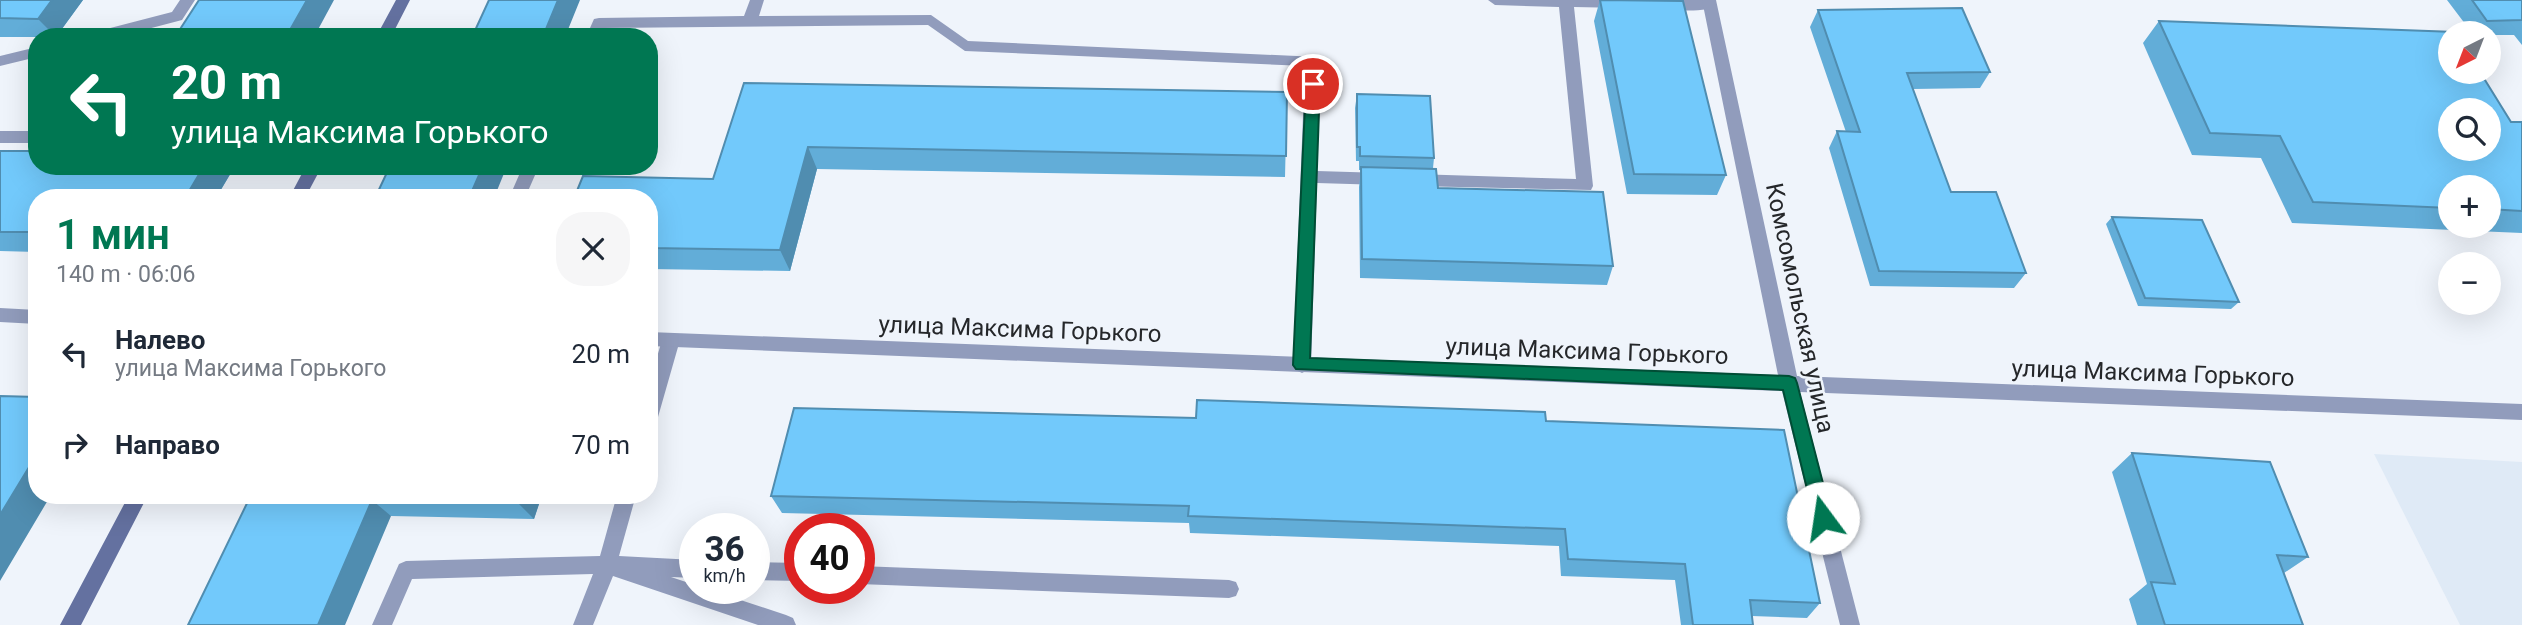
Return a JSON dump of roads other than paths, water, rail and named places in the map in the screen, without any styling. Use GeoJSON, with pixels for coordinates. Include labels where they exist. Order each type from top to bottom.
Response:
{"type":"FeatureCollection","features":[{"type":"Feature","properties":{"kind":"main road"},"geometry":{"type":"LineString","coordinates":[[388,28],[403,0]]}},
{"type":"Feature","properties":{"kind":"main road"},"geometry":{"type":"LineString","coordinates":[[70,625],[134,504]]}},
{"type":"Feature","properties":{"kind":"street"},"geometry":{"type":"LineString","coordinates":[[131,28],[177,16],[188,0]]}},
{"type":"Feature","properties":{"kind":"street"},"geometry":{"type":"LineString","coordinates":[[750,21],[757,0]]}},
{"type":"Feature","properties":{"kind":"street"},"geometry":{"type":"LineString","coordinates":[[1495,0],[1710,2]]}},
{"type":"Feature","properties":{"kind":"street"},"geometry":{"type":"LineString","coordinates":[[1309,177],[1585,186],[1566,2]]}},
{"type":"Feature","properties":{"kind":"street","name":"Комсомольская улица"},"geometry":{"type":"LineString","coordinates":[[1710,2],[1789,383],[1850,625]]}},
{"type":"Feature","properties":{"kind":"street"},"geometry":{"type":"LineString","coordinates":[[597,28],[599,23],[931,20],[965,47],[1314,61],[1301,365]]}},
{"type":"Feature","properties":{"kind":"street"},"geometry":{"type":"LineString","coordinates":[[0,61],[28,54]]}},
{"type":"Feature","properties":{"kind":"street"},"geometry":{"type":"LineString","coordinates":[[0,137],[28,137]]}},
{"type":"Feature","properties":{"kind":"street"},"geometry":{"type":"LineString","coordinates":[[0,315],[28,317]]}},
{"type":"Feature","properties":{"kind":"street","name":"улица Максима Горького"},"geometry":{"type":"LineString","coordinates":[[658,339],[2522,412]]}},
{"type":"Feature","properties":{"kind":"street"},"geometry":{"type":"LineString","coordinates":[[658,386],[671,340]]}},
{"type":"Feature","properties":{"kind":"street"},"geometry":{"type":"LineString","coordinates":[[583,625],[607,565],[624,504]]}},
{"type":"Feature","properties":{"kind":"street"},"geometry":{"type":"LineString","coordinates":[[607,565],[786,625]]}},
{"type":"Feature","properties":{"kind":"street"},"geometry":{"type":"LineString","coordinates":[[382,625],[406,570],[607,565],[679,568]]}},
{"type":"Feature","properties":{"kind":"street"},"geometry":{"type":"LineString","coordinates":[[875,576],[1230,589]]}}]}
